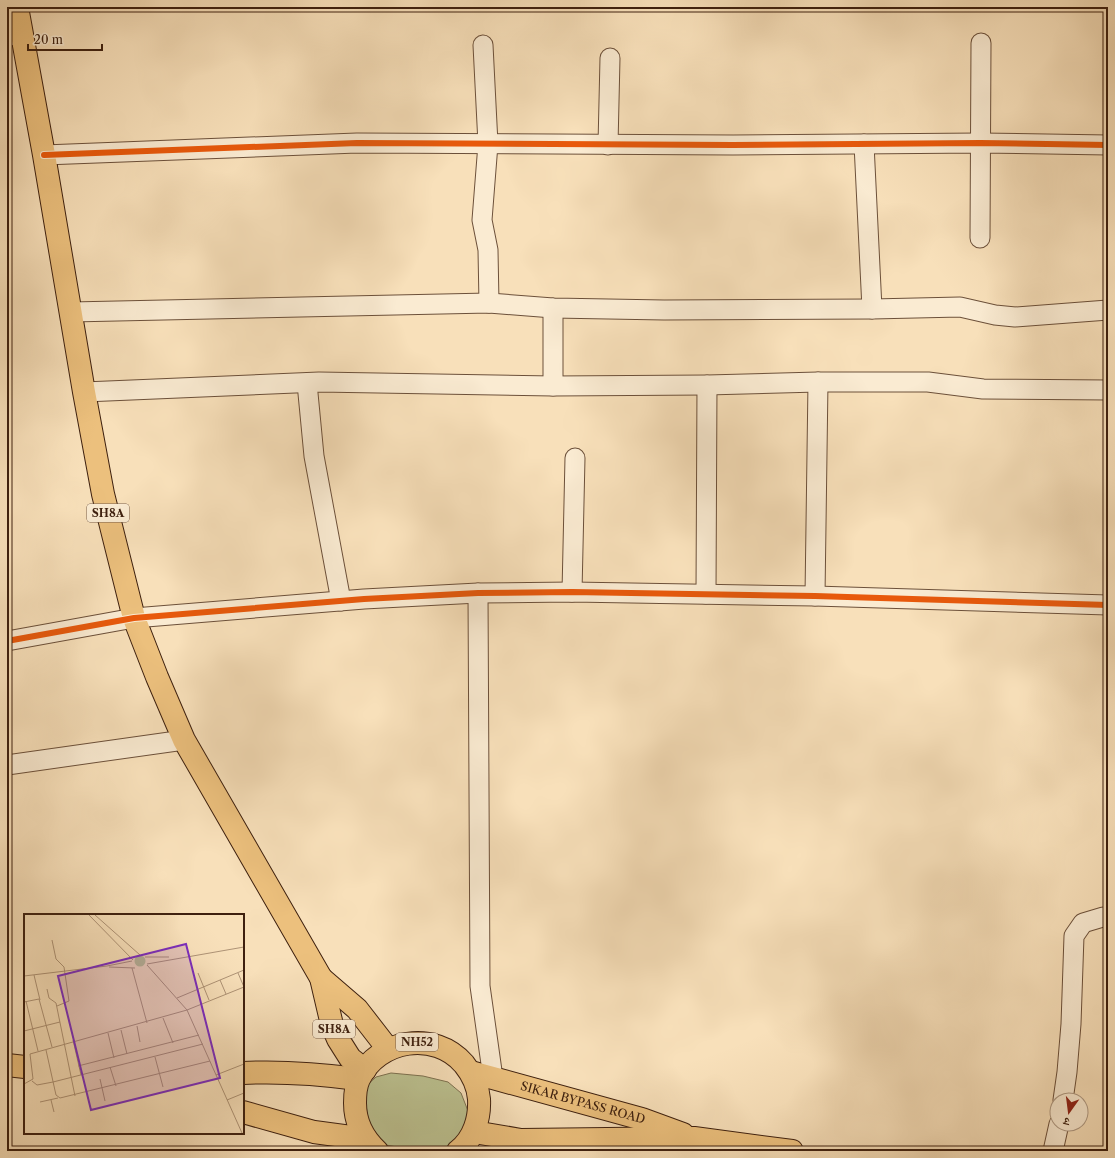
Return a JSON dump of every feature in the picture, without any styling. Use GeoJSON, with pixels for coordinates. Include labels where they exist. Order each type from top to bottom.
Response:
{"type":"FeatureCollection","features":[{"type":"Feature","properties":{"kind":"main road","name":"SH8A"},"geometry":{"type":"LineString","coordinates":[[17,7],[14,35],[44,155],[84,392],[103,494],[134,618],[184,740],[321,978],[332,1024],[350,1058],[362,1075]]}},
{"type":"Feature","properties":{"kind":"main road","name":"SH8A"},"geometry":{"type":"LineString","coordinates":[[321,978],[357,1010],[388,1049]]}},
{"type":"Feature","properties":{"kind":"main road","name":"SIKAR BYPASS ROAD"},"geometry":{"type":"LineString","coordinates":[[362,1075],[372,1062],[388,1049],[406,1043],[425,1042],[443,1047],[459,1057],[471,1072],[478,1091],[479,1112],[469,1143],[522,1140],[694,1138],[792,1151]]}},
{"type":"Feature","properties":{"kind":"main road"},"geometry":{"type":"LineString","coordinates":[[7,1065],[24,1067]]}},
{"type":"Feature","properties":{"kind":"main road"},"geometry":{"type":"LineString","coordinates":[[244,1073],[270,1072],[362,1075],[355,1096],[355,1111],[359,1126],[371,1145]]}},
{"type":"Feature","properties":{"kind":"main road","name":"SIKAR BYPASS ROAD"},"geometry":{"type":"LineString","coordinates":[[471,1072],[642,1119],[694,1138]]}},
{"type":"Feature","properties":{"kind":"main road"},"geometry":{"type":"LineString","coordinates":[[244,1112],[314,1132],[371,1145]]}},
{"type":"Feature","properties":{"kind":"street"},"geometry":{"type":"LineString","coordinates":[[980,238],[981,43]]}},
{"type":"Feature","properties":{"kind":"street"},"geometry":{"type":"LineString","coordinates":[[483,45],[488,144],[482,220],[488,250],[489,303]]}},
{"type":"Feature","properties":{"kind":"street"},"geometry":{"type":"LineString","coordinates":[[608,145],[610,58]]}},
{"type":"Feature","properties":{"kind":"street"},"geometry":{"type":"LineString","coordinates":[[44,155],[357,143],[608,145],[1108,145]]}},
{"type":"Feature","properties":{"kind":"street"},"geometry":{"type":"LineString","coordinates":[[864,144],[872,309]]}},
{"type":"Feature","properties":{"kind":"street"},"geometry":{"type":"LineString","coordinates":[[71,312],[489,303],[553,308],[664,310],[960,307],[995,315],[1015,317],[1108,310]]}},
{"type":"Feature","properties":{"kind":"street"},"geometry":{"type":"LineString","coordinates":[[553,308],[553,386]]}},
{"type":"Feature","properties":{"kind":"street"},"geometry":{"type":"LineString","coordinates":[[84,392],[307,383],[553,386],[707,385],[818,382],[928,382],[983,389],[1108,390]]}},
{"type":"Feature","properties":{"kind":"street"},"geometry":{"type":"LineString","coordinates":[[815,596],[818,382]]}},
{"type":"Feature","properties":{"kind":"street"},"geometry":{"type":"LineString","coordinates":[[307,383],[314,456],[341,601]]}},
{"type":"Feature","properties":{"kind":"street"},"geometry":{"type":"LineString","coordinates":[[706,594],[707,385]]}},
{"type":"Feature","properties":{"kind":"street"},"geometry":{"type":"LineString","coordinates":[[572,592],[575,458]]}},
{"type":"Feature","properties":{"kind":"street"},"geometry":{"type":"LineString","coordinates":[[7,641],[134,618],[341,601],[478,594],[572,592],[706,594],[1108,605]]}},
{"type":"Feature","properties":{"kind":"street"},"geometry":{"type":"LineString","coordinates":[[478,594],[480,986],[493,1078]]}},
{"type":"Feature","properties":{"kind":"street"},"geometry":{"type":"LineString","coordinates":[[7,765],[184,740]]}},
{"type":"Feature","properties":{"kind":"street"},"geometry":{"type":"LineString","coordinates":[[1064,1092],[1071,1024],[1074,936],[1083,923],[1108,917]]}},
{"type":"Feature","properties":{"kind":"street"},"geometry":{"type":"LineString","coordinates":[[1053,1151],[1057,1132]]}},
{"type":"Feature","properties":{"kind":"green space"},"geometry":{"type":"Polygon","coordinates":[[[391,1073],[423,1076],[448,1082],[461,1093],[468,1111],[465,1124],[455,1144],[431,1151],[408,1149],[375,1143],[359,1124],[364,1088],[376,1077],[391,1073]]]}},
{"type":"Feature","properties":{"kind":"cycle path"},"geometry":{"type":"LineString","coordinates":[[44,155],[357,143],[733,145],[980,143],[1108,145]]}},
{"type":"Feature","properties":{"kind":"cycle path"},"geometry":{"type":"LineString","coordinates":[[7,641],[134,618],[364,599],[478,593],[572,592],[815,596],[1108,605]]}}]}
